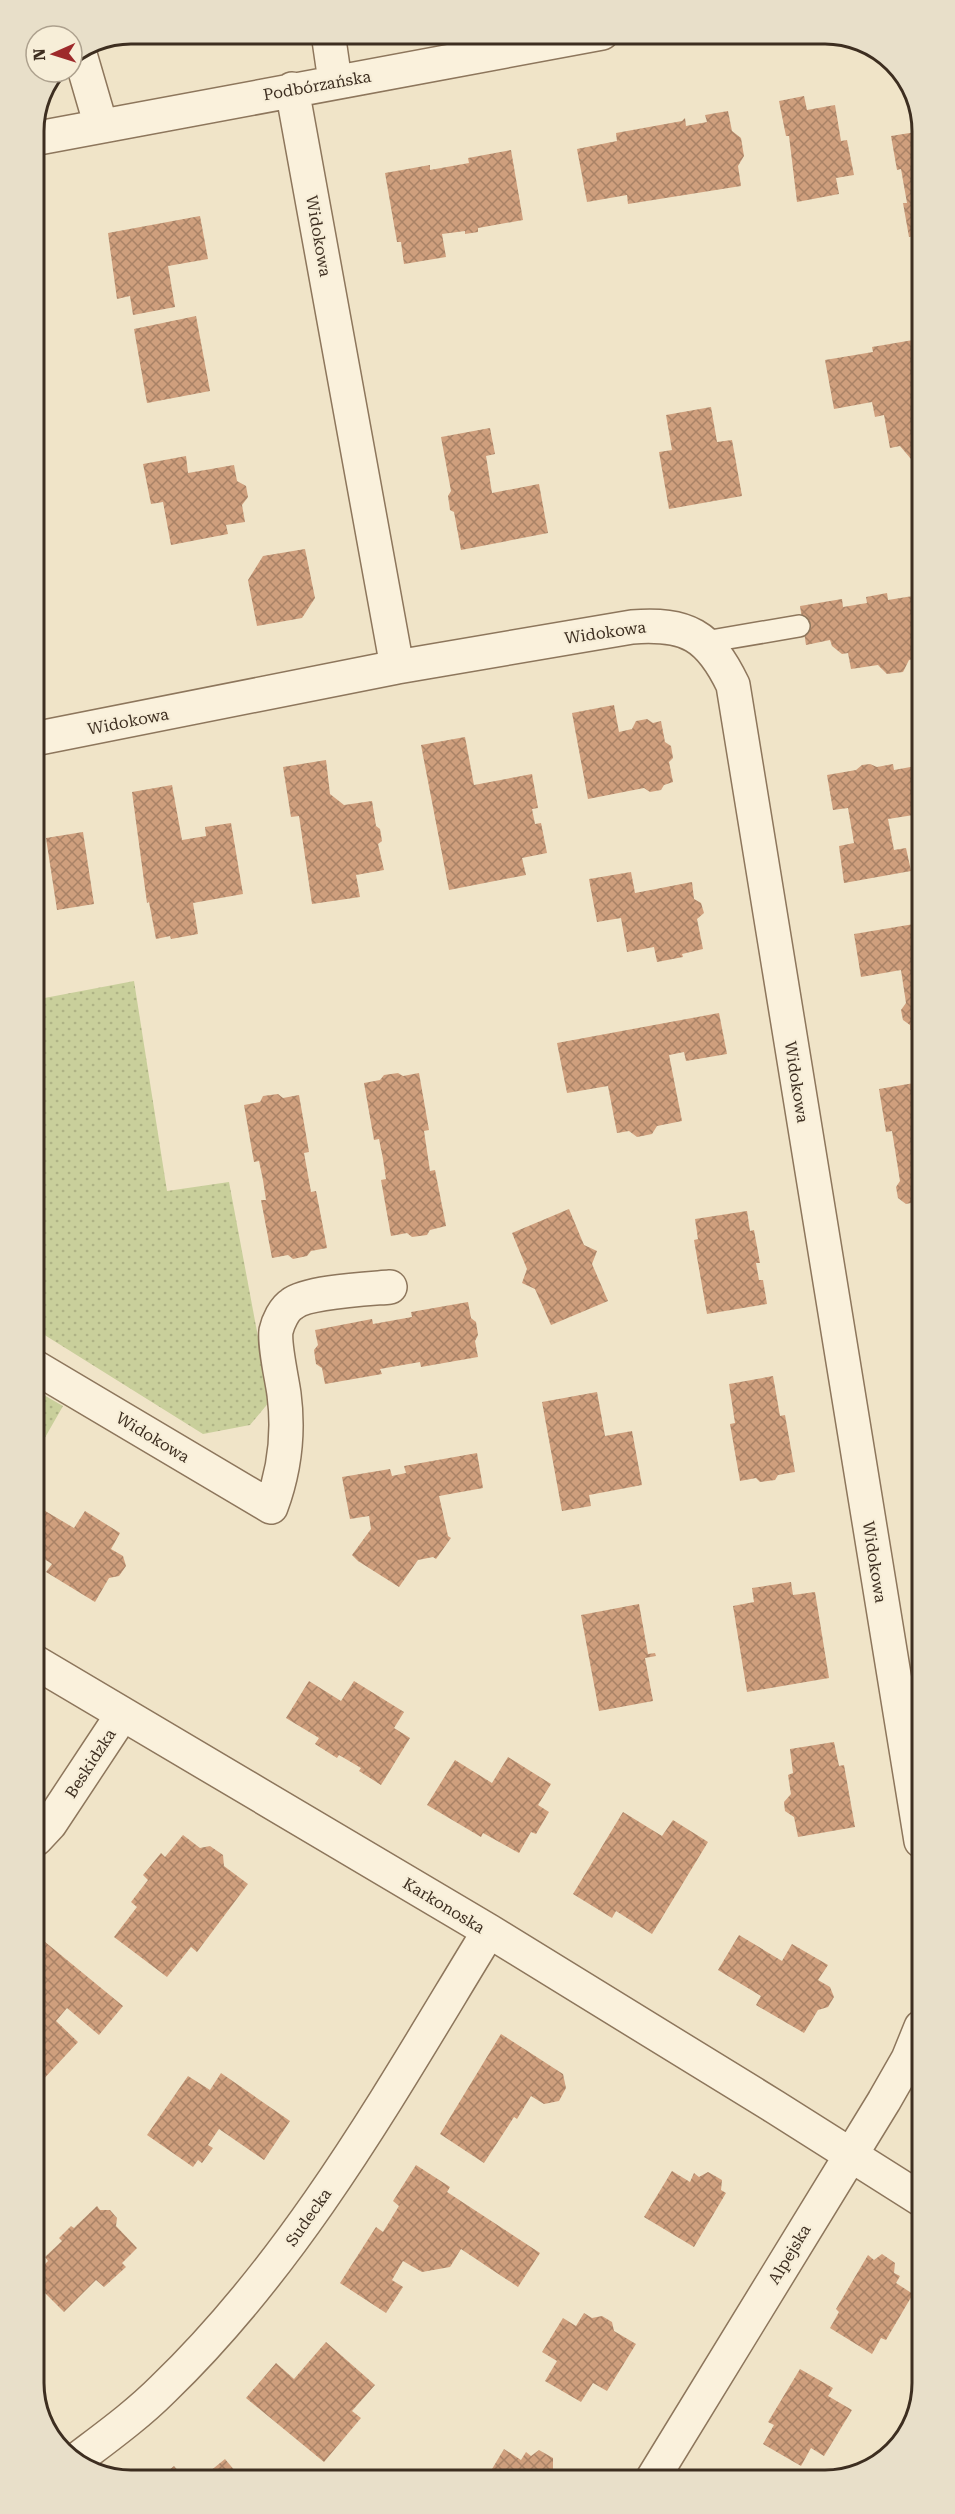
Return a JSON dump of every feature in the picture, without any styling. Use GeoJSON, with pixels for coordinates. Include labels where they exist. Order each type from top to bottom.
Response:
{"type":"FeatureCollection","features":[{"type":"Feature","properties":{"kind":"street"},"geometry":{"type":"LineString","coordinates":[[329,44],[335,81]]}},
{"type":"Feature","properties":{"kind":"street","name":"Podbórzańska"},"geometry":{"type":"LineString","coordinates":[[44,137],[541,44]]}},
{"type":"Feature","properties":{"kind":"street"},"geometry":{"type":"LineString","coordinates":[[84,68],[101,126]]}},
{"type":"Feature","properties":{"kind":"street","name":"Widokowa"},"geometry":{"type":"LineString","coordinates":[[292,89],[398,667]]}},
{"type":"Feature","properties":{"kind":"street","name":"Widokowa"},"geometry":{"type":"LineString","coordinates":[[44,737],[398,667],[632,627],[656,625],[677,628],[705,642],[721,660],[733,686],[912,1786]]}},
{"type":"Feature","properties":{"kind":"street","name":"Widokowa"},"geometry":{"type":"LineString","coordinates":[[44,1372],[271,1507],[278,1487],[286,1431],[285,1399],[276,1332],[281,1316],[291,1304],[307,1297],[390,1287]]}},
{"type":"Feature","properties":{"kind":"street","name":"Karkonoska"},"geometry":{"type":"LineString","coordinates":[[44,1667],[489,1931],[912,2194]]}},
{"type":"Feature","properties":{"kind":"street","name":"Beskidzka"},"geometry":{"type":"LineString","coordinates":[[44,1830],[122,1715]]}},
{"type":"Feature","properties":{"kind":"street","name":"Sudecka"},"geometry":{"type":"LineString","coordinates":[[82,2455],[163,2390],[214,2336],[267,2274],[364,2135],[489,1931]]}},
{"type":"Feature","properties":{"kind":"street","name":"Alpejska"},"geometry":{"type":"LineString","coordinates":[[658,2470],[884,2101],[912,2049]]}},
{"type":"Feature","properties":{"kind":"lane"},"geometry":{"type":"LineString","coordinates":[[705,642],[799,626]]}},
{"type":"Feature","properties":{"kind":"green space"},"geometry":{"type":"Polygon","coordinates":[[[134,981],[167,1191],[229,1182],[270,1401],[250,1425],[203,1434],[44,1335],[44,998],[134,981]]]}},
{"type":"Feature","properties":{"kind":"green space"},"geometry":{"type":"Polygon","coordinates":[[[44,1395],[63,1406],[44,1439],[44,1395]]]}},
{"type":"Feature","properties":{"kind":"building"},"geometry":{"type":"Polygon","coordinates":[[[804,96],[807,110],[835,105],[841,141],[847,140],[854,175],[836,178],[839,194],[797,202],[789,136],[786,136],[779,101],[804,96]]]}},
{"type":"Feature","properties":{"kind":"building"},"geometry":{"type":"Polygon","coordinates":[[[728,111],[732,131],[741,138],[744,156],[738,166],[741,186],[628,204],[627,195],[587,202],[577,149],[617,141],[616,133],[682,121],[685,118],[686,126],[707,122],[705,115],[728,111]]]}},
{"type":"Feature","properties":{"kind":"building"},"geometry":{"type":"Polygon","coordinates":[[[912,133],[912,237],[909,237],[903,203],[907,203],[901,169],[897,170],[891,136],[912,133]]]}},
{"type":"Feature","properties":{"kind":"building"},"geometry":{"type":"Polygon","coordinates":[[[511,150],[523,220],[478,228],[478,232],[442,234],[446,257],[404,264],[401,242],[397,242],[385,173],[430,165],[430,170],[469,163],[468,158],[511,150]]]}},
{"type":"Feature","properties":{"kind":"building"},"geometry":{"type":"Polygon","coordinates":[[[200,216],[208,259],[168,266],[175,307],[133,315],[130,296],[117,299],[108,233],[200,216]]]}},
{"type":"Feature","properties":{"kind":"building"},"geometry":{"type":"Polygon","coordinates":[[[196,316],[210,391],[147,403],[134,329],[196,316]]]}},
{"type":"Feature","properties":{"kind":"building"},"geometry":{"type":"Polygon","coordinates":[[[912,340],[912,459],[900,446],[890,448],[884,415],[875,417],[872,402],[834,409],[825,360],[873,352],[872,347],[912,340]]]}},
{"type":"Feature","properties":{"kind":"building"},"geometry":{"type":"Polygon","coordinates":[[[711,407],[717,442],[732,440],[742,496],[669,509],[659,452],[672,450],[666,415],[711,407]]]}},
{"type":"Feature","properties":{"kind":"building"},"geometry":{"type":"Polygon","coordinates":[[[490,428],[495,454],[486,456],[492,493],[539,484],[548,533],[461,550],[454,512],[450,510],[448,496],[451,491],[441,437],[490,428]]]}},
{"type":"Feature","properties":{"kind":"building"},"geometry":{"type":"Polygon","coordinates":[[[186,456],[188,473],[234,465],[237,481],[246,486],[248,497],[242,505],[245,522],[226,525],[228,534],[171,545],[163,502],[151,504],[143,464],[186,456]]]}},
{"type":"Feature","properties":{"kind":"building"},"geometry":{"type":"Polygon","coordinates":[[[305,549],[315,598],[302,618],[257,626],[248,580],[263,556],[305,549]]]}},
{"type":"Feature","properties":{"kind":"building"},"geometry":{"type":"Polygon","coordinates":[[[887,593],[888,600],[912,596],[912,659],[909,660],[903,672],[887,674],[878,665],[851,669],[848,653],[842,654],[832,646],[830,640],[806,645],[800,606],[842,599],[843,607],[867,603],[866,597],[887,593]]]}},
{"type":"Feature","properties":{"kind":"building"},"geometry":{"type":"Polygon","coordinates":[[[614,705],[619,732],[632,729],[636,721],[647,719],[653,723],[661,721],[665,742],[671,746],[673,758],[669,762],[673,782],[664,785],[661,790],[650,792],[644,788],[588,799],[572,713],[614,705]]]}},
{"type":"Feature","properties":{"kind":"building"},"geometry":{"type":"Polygon","coordinates":[[[465,737],[474,785],[532,774],[538,808],[532,809],[535,824],[541,823],[547,853],[522,858],[526,875],[449,890],[421,745],[465,737]]]}},
{"type":"Feature","properties":{"kind":"building"},"geometry":{"type":"Polygon","coordinates":[[[326,760],[330,794],[344,805],[372,801],[376,826],[380,829],[382,841],[378,844],[384,870],[356,875],[360,897],[312,904],[299,816],[291,817],[283,767],[326,760]]]}},
{"type":"Feature","properties":{"kind":"building"},"geometry":{"type":"Polygon","coordinates":[[[870,764],[877,767],[893,764],[894,770],[912,767],[912,815],[888,819],[894,850],[906,848],[911,871],[844,883],[839,846],[854,843],[848,808],[833,810],[827,775],[856,770],[862,765],[870,764]]]}},
{"type":"Feature","properties":{"kind":"building"},"geometry":{"type":"Polygon","coordinates":[[[172,785],[182,840],[206,836],[205,827],[231,823],[243,894],[193,903],[198,934],[156,939],[149,902],[147,903],[132,792],[172,785]]]}},
{"type":"Feature","properties":{"kind":"building"},"geometry":{"type":"Polygon","coordinates":[[[83,832],[94,904],[57,910],[46,838],[83,832]]]}},
{"type":"Feature","properties":{"kind":"building"},"geometry":{"type":"Polygon","coordinates":[[[631,872],[635,893],[692,882],[694,899],[701,903],[704,913],[697,919],[703,949],[682,954],[683,957],[657,962],[654,947],[627,952],[621,918],[597,922],[589,879],[631,872]]]}},
{"type":"Feature","properties":{"kind":"building"},"geometry":{"type":"Polygon","coordinates":[[[912,924],[912,1030],[903,1020],[901,1010],[906,1003],[901,970],[861,977],[854,934],[912,924]]]}},
{"type":"Feature","properties":{"kind":"building"},"geometry":{"type":"Polygon","coordinates":[[[719,1013],[727,1054],[686,1061],[684,1052],[669,1055],[682,1121],[657,1126],[652,1134],[637,1137],[629,1131],[617,1133],[608,1086],[567,1093],[557,1043],[719,1013]]]}},
{"type":"Feature","properties":{"kind":"building"},"geometry":{"type":"Polygon","coordinates":[[[398,1073],[403,1076],[419,1073],[429,1130],[424,1131],[430,1171],[435,1170],[446,1226],[430,1230],[427,1235],[412,1237],[407,1233],[391,1236],[381,1180],[386,1179],[383,1159],[379,1139],[374,1140],[364,1083],[380,1080],[384,1075],[398,1073]]]}},
{"type":"Feature","properties":{"kind":"building"},"geometry":{"type":"Polygon","coordinates":[[[912,1083],[912,1203],[906,1204],[898,1198],[896,1187],[900,1181],[892,1131],[886,1132],[879,1089],[912,1083]]]}},
{"type":"Feature","properties":{"kind":"building"},"geometry":{"type":"Polygon","coordinates":[[[278,1094],[283,1098],[299,1095],[309,1152],[304,1153],[311,1192],[316,1191],[327,1248],[311,1251],[307,1256],[293,1259],[288,1255],[272,1258],[261,1200],[266,1200],[263,1180],[259,1161],[254,1162],[244,1105],[260,1102],[263,1096],[278,1094]]]}},
{"type":"Feature","properties":{"kind":"building"},"geometry":{"type":"Polygon","coordinates":[[[569,1209],[584,1245],[597,1251],[592,1264],[608,1301],[551,1325],[535,1289],[522,1283],[527,1269],[512,1233],[569,1209]]]}},
{"type":"Feature","properties":{"kind":"building"},"geometry":{"type":"Polygon","coordinates":[[[747,1211],[750,1231],[754,1230],[760,1263],[756,1263],[759,1280],[763,1280],[767,1304],[707,1314],[694,1240],[698,1239],[695,1219],[747,1211]]]}},
{"type":"Feature","properties":{"kind":"building"},"geometry":{"type":"Polygon","coordinates":[[[468,1302],[471,1318],[476,1322],[478,1335],[475,1341],[478,1357],[421,1367],[420,1362],[380,1369],[382,1374],[325,1384],[322,1368],[316,1364],[314,1350],[318,1345],[315,1330],[372,1319],[373,1324],[412,1317],[411,1312],[468,1302]]]}},
{"type":"Feature","properties":{"kind":"building"},"geometry":{"type":"Polygon","coordinates":[[[773,1376],[780,1416],[785,1415],[795,1472],[778,1475],[775,1480],[760,1482],[756,1478],[740,1481],[730,1424],[735,1423],[729,1384],[773,1376]]]}},
{"type":"Feature","properties":{"kind":"building"},"geometry":{"type":"Polygon","coordinates":[[[597,1392],[605,1436],[632,1431],[642,1485],[589,1495],[591,1506],[562,1511],[542,1402],[597,1392]]]}},
{"type":"Feature","properties":{"kind":"building"},"geometry":{"type":"Polygon","coordinates":[[[477,1453],[483,1488],[439,1496],[448,1536],[451,1538],[436,1559],[433,1557],[418,1560],[399,1587],[352,1555],[371,1529],[369,1516],[350,1519],[342,1477],[390,1469],[392,1476],[406,1473],[404,1466],[477,1453]]]}},
{"type":"Feature","properties":{"kind":"building"},"geometry":{"type":"Polygon","coordinates":[[[44,1510],[74,1528],[85,1511],[120,1533],[111,1549],[123,1556],[126,1566],[119,1576],[109,1578],[95,1602],[46,1572],[52,1564],[44,1559],[44,1510]]]}},
{"type":"Feature","properties":{"kind":"building"},"geometry":{"type":"Polygon","coordinates":[[[791,1582],[793,1595],[815,1592],[829,1678],[747,1692],[733,1606],[754,1602],[752,1588],[791,1582]]]}},
{"type":"Feature","properties":{"kind":"building"},"geometry":{"type":"Polygon","coordinates":[[[639,1604],[648,1654],[655,1653],[656,1656],[645,1658],[653,1701],[599,1711],[581,1615],[639,1604]]]}},
{"type":"Feature","properties":{"kind":"building"},"geometry":{"type":"Polygon","coordinates":[[[309,1681],[341,1701],[354,1681],[404,1712],[394,1728],[410,1738],[381,1785],[359,1771],[361,1768],[339,1755],[337,1758],[315,1744],[319,1738],[286,1718],[309,1681]]]}},
{"type":"Feature","properties":{"kind":"building"},"geometry":{"type":"Polygon","coordinates":[[[834,1742],[839,1766],[844,1765],[855,1827],[798,1837],[794,1817],[785,1811],[784,1802],[791,1794],[788,1775],[793,1773],[790,1749],[834,1742]]]}},
{"type":"Feature","properties":{"kind":"building"},"geometry":{"type":"Polygon","coordinates":[[[508,1757],[551,1784],[538,1805],[549,1812],[536,1834],[531,1832],[519,1853],[483,1833],[481,1837],[427,1805],[455,1760],[492,1783],[508,1757]]]}},
{"type":"Feature","properties":{"kind":"building"},"geometry":{"type":"Polygon","coordinates":[[[623,1812],[662,1836],[673,1820],[708,1842],[652,1934],[616,1911],[612,1918],[573,1894],[623,1812]]]}},
{"type":"Feature","properties":{"kind":"building"},"geometry":{"type":"Polygon","coordinates":[[[183,1835],[200,1848],[210,1846],[223,1855],[224,1866],[248,1884],[197,1952],[191,1947],[167,1977],[114,1937],[137,1907],[131,1902],[148,1880],[143,1875],[161,1853],[165,1857],[183,1835]]]}},
{"type":"Feature","properties":{"kind":"building"},"geometry":{"type":"Polygon","coordinates":[[[739,1935],[782,1961],[792,1944],[828,1965],[818,1980],[830,1987],[834,1997],[828,2007],[818,2010],[804,2033],[756,2005],[761,1996],[718,1970],[739,1935]]]}},
{"type":"Feature","properties":{"kind":"building"},"geometry":{"type":"Polygon","coordinates":[[[44,1941],[123,2006],[99,2035],[67,2008],[56,2021],[78,2042],[44,2079],[44,1941]]]}},
{"type":"Feature","properties":{"kind":"building"},"geometry":{"type":"Polygon","coordinates":[[[501,2034],[563,2074],[566,2088],[559,2101],[544,2104],[531,2096],[517,2119],[514,2117],[484,2163],[440,2134],[501,2034]]]}},
{"type":"Feature","properties":{"kind":"building"},"geometry":{"type":"Polygon","coordinates":[[[221,2073],[290,2121],[264,2160],[219,2129],[208,2145],[213,2148],[202,2163],[198,2160],[193,2167],[147,2135],[188,2076],[210,2090],[221,2073]]]}},
{"type":"Feature","properties":{"kind":"building"},"geometry":{"type":"Polygon","coordinates":[[[416,2165],[450,2187],[447,2192],[540,2253],[518,2287],[461,2249],[450,2267],[422,2272],[403,2261],[392,2280],[403,2287],[386,2313],[340,2283],[376,2227],[383,2232],[399,2206],[393,2201],[416,2165]]]}},
{"type":"Feature","properties":{"kind":"building"},"geometry":{"type":"Polygon","coordinates":[[[672,2171],[690,2182],[694,2173],[699,2177],[708,2172],[722,2180],[721,2190],[726,2193],[694,2247],[644,2217],[672,2171]]]}},
{"type":"Feature","properties":{"kind":"building"},"geometry":{"type":"Polygon","coordinates":[[[97,2206],[100,2210],[110,2210],[117,2218],[116,2226],[137,2248],[122,2263],[126,2267],[104,2287],[96,2280],[64,2312],[44,2292],[44,2265],[48,2261],[45,2257],[62,2241],[59,2238],[71,2226],[74,2228],[97,2206]]]}},
{"type":"Feature","properties":{"kind":"building"},"geometry":{"type":"Polygon","coordinates":[[[882,2254],[895,2263],[894,2273],[900,2276],[896,2283],[912,2293],[912,2296],[886,2340],[881,2338],[872,2354],[830,2328],[839,2312],[836,2309],[868,2255],[874,2260],[882,2254]]]}},
{"type":"Feature","properties":{"kind":"building"},"geometry":{"type":"Polygon","coordinates":[[[584,2313],[592,2318],[602,2316],[612,2322],[614,2331],[636,2344],[607,2391],[593,2383],[581,2402],[545,2381],[557,2361],[542,2352],[563,2318],[576,2326],[584,2313]]]}},
{"type":"Feature","properties":{"kind":"building"},"geometry":{"type":"Polygon","coordinates":[[[326,2342],[375,2385],[352,2411],[361,2418],[324,2462],[246,2398],[276,2363],[294,2379],[326,2342]]]}},
{"type":"Feature","properties":{"kind":"building"},"geometry":{"type":"Polygon","coordinates":[[[800,2369],[833,2388],[828,2396],[852,2410],[824,2456],[811,2448],[801,2466],[763,2444],[774,2425],[768,2422],[800,2369]]]}},
{"type":"Feature","properties":{"kind":"building"},"geometry":{"type":"Polygon","coordinates":[[[504,2449],[521,2460],[526,2452],[531,2456],[539,2450],[553,2458],[553,2469],[555,2470],[491,2470],[504,2449]]]}},
{"type":"Feature","properties":{"kind":"building"},"geometry":{"type":"Polygon","coordinates":[[[225,2459],[234,2470],[211,2470],[225,2459]]]}}]}
